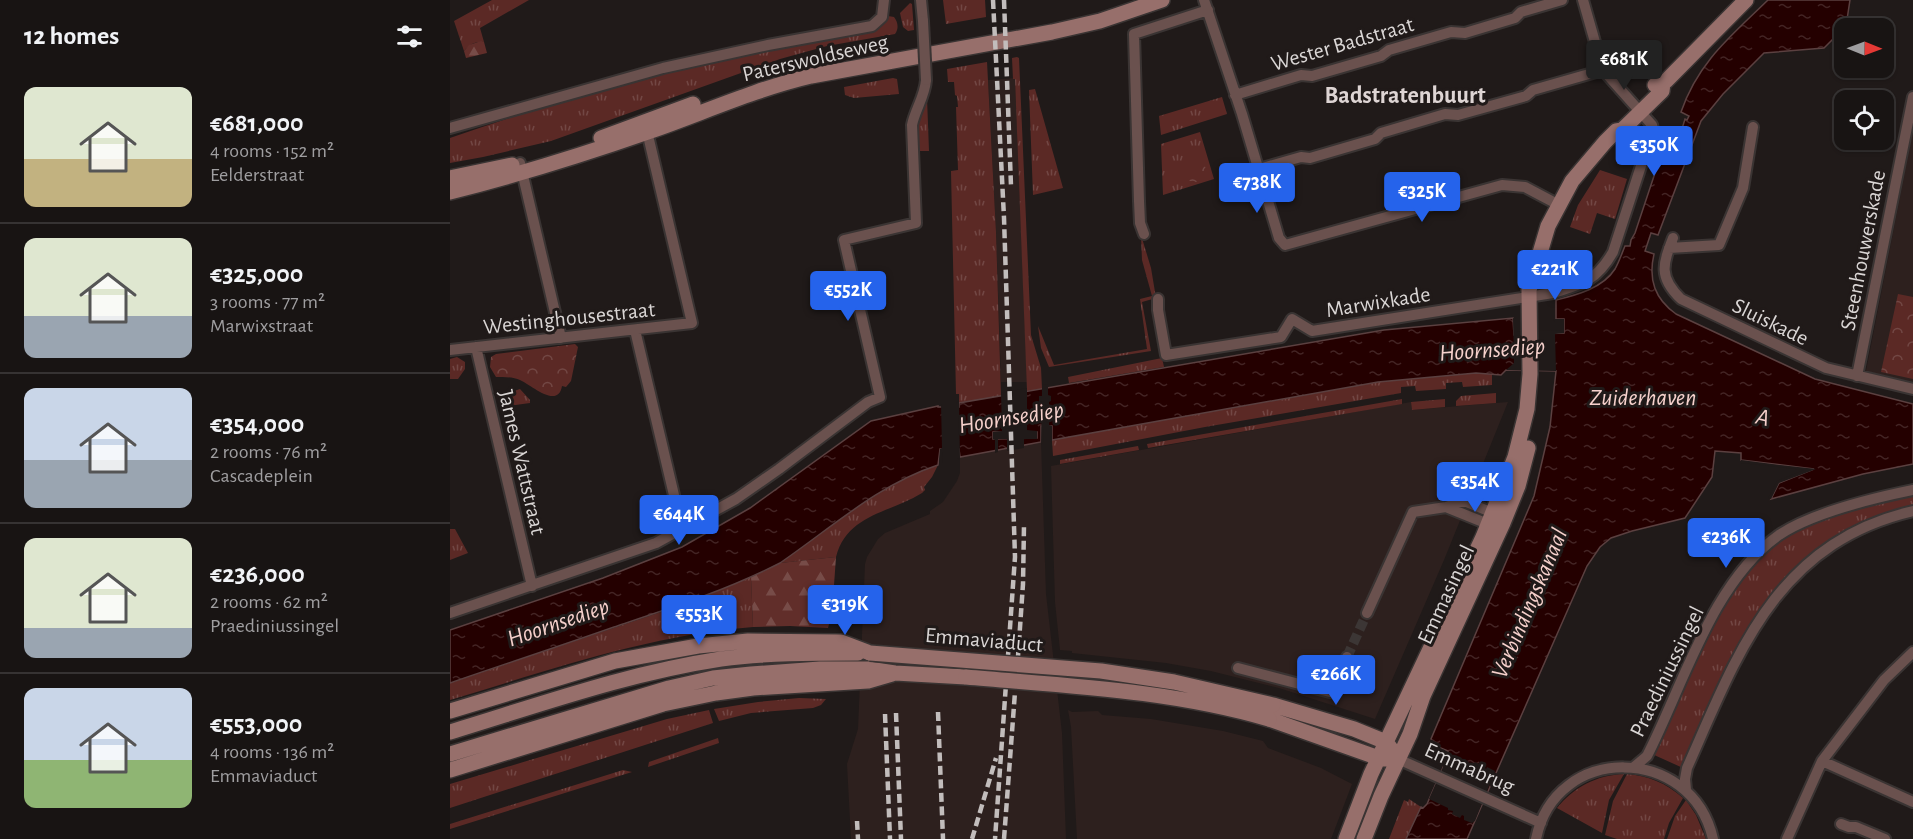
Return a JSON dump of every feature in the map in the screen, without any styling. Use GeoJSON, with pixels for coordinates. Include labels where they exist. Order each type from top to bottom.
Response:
{"type":"FeatureCollection","features":[{"type":"Feature","properties":{"kind":"main road","name":"Paterswoldseweg"},"geometry":{"type":"LineString","coordinates":[[646,127],[791,72],[1063,21],[1138,0]]}},
{"type":"Feature","properties":{"kind":"main road","name":"Paterswoldseweg"},"geometry":{"type":"LineString","coordinates":[[450,192],[803,78],[1060,30],[1108,18],[1162,0]]}},
{"type":"Feature","properties":{"kind":"main road"},"geometry":{"type":"LineString","coordinates":[[1559,205],[1572,181],[1592,155],[1616,131],[1622,130],[1636,106],[1662,91],[1663,83],[1746,0]]}},
{"type":"Feature","properties":{"kind":"main road","name":"Paterswoldseweg"},"geometry":{"type":"LineString","coordinates":[[450,178],[521,168]]}},
{"type":"Feature","properties":{"kind":"main road","name":"Emmasingel"},"geometry":{"type":"LineString","coordinates":[[1346,839],[1386,742],[1495,520],[1518,486],[1531,438],[1535,374],[1534,276],[1548,226],[1559,205]]}},
{"type":"Feature","properties":{"kind":"main road","name":"Emmasingel"},"geometry":{"type":"LineString","coordinates":[[1364,839],[1410,734],[1423,696],[1495,520]]}},
{"type":"Feature","properties":{"kind":"main road"},"geometry":{"type":"LineString","coordinates":[[450,711],[615,662],[676,649],[748,641],[820,647]]}},
{"type":"Feature","properties":{"kind":"main road","name":"Emmaviaduct"},"geometry":{"type":"LineString","coordinates":[[450,732],[675,668],[722,659],[787,653],[820,647],[1101,671],[1174,682],[1271,712],[1379,758]]}},
{"type":"Feature","properties":{"kind":"main road","name":"Emmaviaduct"},"geometry":{"type":"LineString","coordinates":[[451,764],[520,732],[691,683],[751,674],[820,676],[868,669],[1136,691],[1271,712],[1354,729],[1386,742]]}},
{"type":"Feature","properties":{"kind":"main road"},"geometry":{"type":"LineString","coordinates":[[451,764],[663,704],[820,676]]}},
{"type":"Feature","properties":{"kind":"main road"},"geometry":{"type":"LineString","coordinates":[[1386,742],[1398,759]]}},
{"type":"Feature","properties":{"kind":"main road","name":"Emmabrug"},"geometry":{"type":"LineString","coordinates":[[1379,758],[1398,759]]}},
{"type":"Feature","properties":{"kind":"street"},"geometry":{"type":"LineString","coordinates":[[450,613],[656,543],[736,499],[868,402],[880,397],[844,240],[916,223],[912,126],[926,80],[921,0]]}},
{"type":"Feature","properties":{"kind":"street","name":"Wester Badstraat"},"geometry":{"type":"LineString","coordinates":[[1235,95],[1301,75],[1312,76],[1381,56],[1389,50],[1451,32],[1465,33],[1515,18],[1521,12],[1562,0]]}},
{"type":"Feature","properties":{"kind":"street"},"geometry":{"type":"LineString","coordinates":[[1533,296],[1553,293],[1585,283],[1599,273],[1618,239],[1652,135],[1652,125],[1603,70],[1583,0]]}},
{"type":"Feature","properties":{"kind":"street","name":"Paterswoldseweg"},"geometry":{"type":"LineString","coordinates":[[450,128],[663,68],[768,45],[872,26],[882,17],[884,4]]}},
{"type":"Feature","properties":{"kind":"street"},"geometry":{"type":"LineString","coordinates":[[1144,234],[1140,224],[1138,187],[1134,34],[1206,5],[1279,238],[1285,245],[1502,185],[1525,187],[1559,205]]}},
{"type":"Feature","properties":{"kind":"street"},"geometry":{"type":"LineString","coordinates":[[1258,169],[1300,157],[1310,158],[1375,139],[1381,133],[1445,114],[1458,115],[1526,96],[1533,90],[1603,70]]}},
{"type":"Feature","properties":{"kind":"street","name":"Steenhouwerskade"},"geometry":{"type":"LineString","coordinates":[[1857,376],[1913,97]]}},
{"type":"Feature","properties":{"kind":"street","name":"Westinghousestraat"},"geometry":{"type":"LineString","coordinates":[[450,350],[692,323],[646,127]]}},
{"type":"Feature","properties":{"kind":"street","name":"Sluiskade"},"geometry":{"type":"LineString","coordinates":[[1753,127],[1743,188],[1719,245],[1671,243],[1664,261],[1664,274],[1668,284],[1681,298],[1810,362],[1857,376],[1913,388]]}},
{"type":"Feature","properties":{"kind":"street"},"geometry":{"type":"LineString","coordinates":[[521,168],[561,338]]}},
{"type":"Feature","properties":{"kind":"street","name":"Marwixkade"},"geometry":{"type":"LineString","coordinates":[[1158,299],[1166,355],[1281,337],[1292,319],[1312,331],[1533,296]]}},
{"type":"Feature","properties":{"kind":"street"},"geometry":{"type":"LineString","coordinates":[[635,330],[682,529]]}},
{"type":"Feature","properties":{"kind":"street","name":"James Wattstraat"},"geometry":{"type":"LineString","coordinates":[[476,347],[532,586]]}},
{"type":"Feature","properties":{"kind":"street","name":"Praediniussingel"},"geometry":{"type":"LineString","coordinates":[[1634,767],[1647,756],[1710,620],[1739,576],[1760,551],[1780,534],[1815,518],[1913,490]]}},
{"type":"Feature","properties":{"kind":"street"},"geometry":{"type":"LineString","coordinates":[[1367,613],[1413,512],[1469,502],[1495,520]]}},
{"type":"Feature","properties":{"kind":"street"},"geometry":{"type":"LineString","coordinates":[[1686,790],[1687,768],[1736,658],[1758,620],[1783,587],[1814,557],[1843,538],[1877,522],[1913,511]]}},
{"type":"Feature","properties":{"kind":"street"},"geometry":{"type":"LineString","coordinates":[[1787,839],[1822,761],[1884,680],[1913,652]]}},
{"type":"Feature","properties":{"kind":"street"},"geometry":{"type":"LineString","coordinates":[[1238,668],[1330,692],[1347,657]]}},
{"type":"Feature","properties":{"kind":"street","name":"Emmabrug"},"geometry":{"type":"LineString","coordinates":[[1398,759],[1541,823]]}},
{"type":"Feature","properties":{"kind":"street"},"geometry":{"type":"LineString","coordinates":[[1822,761],[1913,802]]}},
{"type":"Feature","properties":{"kind":"street"},"geometry":{"type":"LineString","coordinates":[[1536,839],[1541,823],[1554,801],[1575,781],[1603,769],[1634,767],[1661,774],[1686,790],[1704,814],[1713,839]]}},
{"type":"Feature","properties":{"kind":"street"},"geometry":{"type":"LineString","coordinates":[[1841,824],[1856,827],[1885,839]]}},
{"type":"Feature","properties":{"kind":"shaded area"},"geometry":{"type":"Polygon","coordinates":[[[1015,78],[1027,382],[1001,382],[988,80],[1015,78]]]}},
{"type":"Feature","properties":{"kind":"shaded area"},"geometry":{"type":"Polygon","coordinates":[[[1913,131],[1913,382],[1866,371],[1913,131]]]}},
{"type":"Feature","properties":{"kind":"shaded area"},"geometry":{"type":"Polygon","coordinates":[[[1411,402],[1412,410],[1508,402],[1444,560],[1375,719],[1279,688],[1211,671],[1060,650],[1055,602],[1051,466],[1411,402]]]}},
{"type":"Feature","properties":{"kind":"shaded area"},"geometry":{"type":"Polygon","coordinates":[[[1041,442],[1046,594],[1062,733],[1066,839],[851,839],[847,764],[858,729],[867,557],[878,539],[885,533],[930,514],[930,511],[943,502],[957,481],[960,473],[960,457],[1041,442]]]}},
{"type":"Feature","properties":{"kind":"shaded area"},"geometry":{"type":"Polygon","coordinates":[[[1068,710],[1072,712],[1098,711],[1102,715],[1151,719],[1223,731],[1263,741],[1268,748],[1321,768],[1352,784],[1331,839],[1077,839],[1071,727],[1068,710]]]}},
{"type":"Feature","properties":{"kind":"green space"},"geometry":{"type":"Polygon","coordinates":[[[492,0],[529,0],[480,28],[484,42],[472,44],[464,51],[454,21],[492,0]]]}},
{"type":"Feature","properties":{"kind":"green space"},"geometry":{"type":"Polygon","coordinates":[[[943,0],[985,0],[986,17],[946,24],[943,0]]]}},
{"type":"Feature","properties":{"kind":"green space"},"geometry":{"type":"Polygon","coordinates":[[[910,3],[912,4],[914,30],[908,31],[903,27],[900,13],[910,3]]]}},
{"type":"Feature","properties":{"kind":"green space"},"geometry":{"type":"Polygon","coordinates":[[[888,16],[894,17],[896,21],[895,34],[827,46],[780,59],[551,141],[450,163],[450,138],[605,88],[699,63],[874,30],[884,24],[888,16]]]}},
{"type":"Feature","properties":{"kind":"green space"},"geometry":{"type":"Polygon","coordinates":[[[484,42],[487,53],[466,58],[464,51],[469,45],[484,42]]]}},
{"type":"Feature","properties":{"kind":"green space"},"geometry":{"type":"Polygon","coordinates":[[[1012,58],[1019,58],[1031,335],[1041,368],[1042,389],[1027,391],[1015,79],[1013,79],[1012,58]]]}},
{"type":"Feature","properties":{"kind":"green space"},"geometry":{"type":"Polygon","coordinates":[[[987,62],[996,232],[1001,396],[959,403],[959,394],[956,394],[951,171],[958,170],[956,107],[958,107],[954,82],[948,82],[947,69],[987,62]]]}},
{"type":"Feature","properties":{"kind":"green space"},"geometry":{"type":"Polygon","coordinates":[[[897,79],[899,94],[854,98],[845,95],[844,87],[897,79]]]}},
{"type":"Feature","properties":{"kind":"green space"},"geometry":{"type":"Polygon","coordinates":[[[1035,89],[1063,188],[1033,195],[1029,90],[1035,89]]]}},
{"type":"Feature","properties":{"kind":"green space"},"geometry":{"type":"Polygon","coordinates":[[[1222,97],[1227,114],[1161,135],[1159,116],[1222,97]]]}},
{"type":"Feature","properties":{"kind":"green space"},"geometry":{"type":"Polygon","coordinates":[[[927,98],[929,151],[917,151],[918,119],[927,98]]]}},
{"type":"Feature","properties":{"kind":"green space"},"geometry":{"type":"Polygon","coordinates":[[[1200,132],[1214,179],[1163,195],[1161,144],[1200,132]]]}},
{"type":"Feature","properties":{"kind":"green space"},"geometry":{"type":"Polygon","coordinates":[[[1195,160],[1203,163],[1206,171],[1203,179],[1195,182],[1187,179],[1184,171],[1187,163],[1195,160]]]}},
{"type":"Feature","properties":{"kind":"green space"},"geometry":{"type":"Polygon","coordinates":[[[1600,170],[1627,179],[1615,219],[1597,213],[1590,234],[1570,227],[1578,205],[1600,170]]]}},
{"type":"Feature","properties":{"kind":"green space"},"geometry":{"type":"Polygon","coordinates":[[[1141,235],[1151,268],[1156,298],[1142,302],[1151,351],[1049,367],[1041,348],[1038,326],[1054,365],[1147,349],[1140,299],[1152,296],[1142,260],[1141,235]]]}},
{"type":"Feature","properties":{"kind":"green space"},"geometry":{"type":"Polygon","coordinates":[[[1898,294],[1913,297],[1913,379],[1881,372],[1898,294]]]}},
{"type":"Feature","properties":{"kind":"green space"},"geometry":{"type":"Polygon","coordinates":[[[575,344],[578,347],[571,381],[566,387],[562,386],[555,396],[543,394],[518,379],[496,377],[490,367],[491,357],[496,354],[575,344]]]}},
{"type":"Feature","properties":{"kind":"green space"},"geometry":{"type":"Polygon","coordinates":[[[457,357],[465,362],[465,369],[458,379],[450,379],[450,359],[457,357]]]}},
{"type":"Feature","properties":{"kind":"green space"},"geometry":{"type":"Polygon","coordinates":[[[1162,358],[1164,367],[1069,383],[1068,377],[1162,358]]]}},
{"type":"Feature","properties":{"kind":"green space"},"geometry":{"type":"Polygon","coordinates":[[[1476,373],[1492,374],[1492,385],[1463,387],[1462,382],[1446,383],[1446,389],[1416,391],[1415,386],[1401,387],[1401,393],[1053,456],[1052,440],[1378,382],[1476,373]]]}},
{"type":"Feature","properties":{"kind":"green space"},"geometry":{"type":"Polygon","coordinates":[[[520,389],[530,403],[500,407],[500,397],[507,393],[512,395],[514,391],[520,389]]]}},
{"type":"Feature","properties":{"kind":"green space"},"geometry":{"type":"Polygon","coordinates":[[[1496,393],[1496,403],[1456,406],[1456,401],[1461,396],[1496,393]]]}},
{"type":"Feature","properties":{"kind":"green space"},"geometry":{"type":"Polygon","coordinates":[[[1402,399],[1402,404],[1148,448],[1147,444],[1402,399]]]}},
{"type":"Feature","properties":{"kind":"green space"},"geometry":{"type":"Polygon","coordinates":[[[1445,399],[1445,407],[1412,410],[1411,402],[1445,399]]]}},
{"type":"Feature","properties":{"kind":"green space"},"geometry":{"type":"Polygon","coordinates":[[[1138,446],[1139,450],[1060,464],[1060,460],[1138,446]]]}},
{"type":"Feature","properties":{"kind":"green space"},"geometry":{"type":"Polygon","coordinates":[[[938,465],[922,493],[860,523],[842,543],[836,557],[780,563],[876,495],[916,473],[938,465]]]}},
{"type":"Feature","properties":{"kind":"green space"},"geometry":{"type":"Polygon","coordinates":[[[1913,494],[1913,506],[1826,544],[1796,568],[1780,585],[1743,637],[1683,768],[1652,754],[1689,671],[1720,610],[1756,560],[1776,543],[1808,525],[1842,512],[1913,494]]]}},
{"type":"Feature","properties":{"kind":"green space"},"geometry":{"type":"Polygon","coordinates":[[[450,529],[455,529],[468,553],[450,560],[450,529]]]}},
{"type":"Feature","properties":{"kind":"green space"},"geometry":{"type":"Polygon","coordinates":[[[836,557],[832,613],[828,628],[753,627],[751,577],[780,563],[836,557]]]}},
{"type":"Feature","properties":{"kind":"green space"},"geometry":{"type":"Polygon","coordinates":[[[751,577],[753,627],[714,631],[600,655],[450,700],[450,683],[664,611],[751,577]]]}},
{"type":"Feature","properties":{"kind":"green space"},"geometry":{"type":"Polygon","coordinates":[[[799,698],[826,699],[821,705],[813,708],[751,713],[719,721],[714,709],[758,702],[799,698]]]}},
{"type":"Feature","properties":{"kind":"green space"},"geometry":{"type":"Polygon","coordinates":[[[709,710],[713,723],[450,808],[450,784],[667,719],[709,710]]]}},
{"type":"Feature","properties":{"kind":"green space"},"geometry":{"type":"Polygon","coordinates":[[[718,738],[719,743],[648,767],[649,762],[718,738]]]}},
{"type":"Feature","properties":{"kind":"green space"},"geometry":{"type":"Polygon","coordinates":[[[623,770],[632,772],[450,829],[450,824],[623,770]]]}},
{"type":"Feature","properties":{"kind":"green space"},"geometry":{"type":"Polygon","coordinates":[[[1624,774],[1609,800],[1602,833],[1557,808],[1587,783],[1624,774]]]}},
{"type":"Feature","properties":{"kind":"green space"},"geometry":{"type":"Polygon","coordinates":[[[1627,774],[1657,781],[1683,798],[1669,823],[1664,839],[1617,839],[1605,835],[1613,801],[1627,774]]]}},
{"type":"Feature","properties":{"kind":"green space"},"geometry":{"type":"Polygon","coordinates":[[[1409,799],[1421,807],[1406,839],[1389,839],[1404,800],[1408,802],[1409,799]]]}},
{"type":"Feature","properties":{"kind":"green space"},"geometry":{"type":"Polygon","coordinates":[[[1686,800],[1696,815],[1706,839],[1667,839],[1675,816],[1686,800]]]}},
{"type":"Feature","properties":{"kind":"water"},"geometry":{"type":"Polygon","coordinates":[[[1768,0],[1850,0],[1847,18],[1834,18],[1834,38],[1824,48],[1764,53],[1723,94],[1701,121],[1658,235],[1651,233],[1645,251],[1654,254],[1652,272],[1658,295],[1676,314],[1815,379],[1913,404],[1913,464],[1863,474],[1771,499],[1779,483],[1814,469],[1741,460],[1741,453],[1715,451],[1712,477],[1685,518],[1611,538],[1600,547],[1587,566],[1467,839],[1406,839],[1421,807],[1427,804],[1448,756],[1448,751],[1431,744],[1431,739],[1534,496],[1550,427],[1556,371],[1506,370],[1501,375],[1476,373],[1378,382],[1052,440],[1052,426],[1041,426],[1041,442],[960,457],[959,449],[940,449],[938,465],[916,473],[876,495],[780,563],[760,573],[678,606],[450,683],[450,630],[603,578],[682,547],[750,508],[871,421],[938,406],[959,407],[959,403],[1384,330],[1513,318],[1514,335],[1564,333],[1564,319],[1556,319],[1556,300],[1597,286],[1615,269],[1625,246],[1630,246],[1670,128],[1681,132],[1685,119],[1687,120],[1689,116],[1681,112],[1688,94],[1706,64],[1768,0]],[[993,432],[993,439],[1037,438],[1037,432],[993,432]]]}},
{"type":"Feature","properties":{"kind":"pier"},"geometry":{"type":"Polygon","coordinates":[[[1513,318],[1516,319],[1516,332],[1561,330],[1561,322],[1555,322],[1553,319],[1564,319],[1564,333],[1555,334],[1556,371],[1506,370],[1514,363],[1513,318]]]}},
{"type":"Feature","properties":{"kind":"pier"},"geometry":{"type":"Polygon","coordinates":[[[1048,384],[1048,395],[1051,396],[1049,425],[1052,426],[1052,443],[1049,440],[1049,429],[1043,429],[1044,442],[1041,445],[1042,402],[1039,402],[1039,396],[1042,396],[1042,385],[1048,384]]]}},
{"type":"Feature","properties":{"kind":"pier"},"geometry":{"type":"Polygon","coordinates":[[[1027,388],[1027,430],[1037,431],[1037,439],[1024,439],[1024,448],[1007,451],[1007,439],[998,439],[998,452],[995,453],[993,432],[1002,431],[1001,393],[1027,388]]]}},
{"type":"Feature","properties":{"kind":"pier"},"geometry":{"type":"Polygon","coordinates":[[[959,400],[960,460],[957,458],[957,452],[943,452],[942,463],[939,463],[942,448],[941,404],[956,404],[959,400]]]}},
{"type":"Feature","properties":{"kind":"pier"},"geometry":{"type":"Polygon","coordinates":[[[1741,460],[1816,469],[1779,483],[1771,499],[1768,498],[1777,481],[1804,470],[1741,463],[1741,460]]]}},
{"type":"Feature","properties":{"kind":"pier"},"geometry":{"type":"Polygon","coordinates":[[[1448,756],[1467,764],[1473,765],[1475,762],[1483,766],[1482,769],[1485,771],[1487,767],[1495,771],[1475,821],[1472,823],[1464,820],[1464,816],[1460,818],[1452,814],[1453,811],[1429,799],[1448,756]]]}},
{"type":"Feature","properties":{"kind":"tunnel"},"geometry":{"type":"LineString","coordinates":[[1347,657],[1367,613]]}},
{"type":"Feature","properties":{"kind":"railway"},"geometry":{"type":"LineString","coordinates":[[993,0],[1004,218],[1015,557],[995,839]]}},
{"type":"Feature","properties":{"kind":"railway"},"geometry":{"type":"LineString","coordinates":[[1004,0],[1011,186]]}},
{"type":"Feature","properties":{"kind":"railway"},"geometry":{"type":"LineString","coordinates":[[1017,671],[1023,584],[1024,525]]}},
{"type":"Feature","properties":{"kind":"railway"},"geometry":{"type":"LineString","coordinates":[[1004,839],[1015,692]]}},
{"type":"Feature","properties":{"kind":"railway"},"geometry":{"type":"LineString","coordinates":[[938,712],[943,839]]}},
{"type":"Feature","properties":{"kind":"railway"},"geometry":{"type":"LineString","coordinates":[[896,713],[901,839]]}},
{"type":"Feature","properties":{"kind":"railway"},"geometry":{"type":"LineString","coordinates":[[885,714],[890,839]]}},
{"type":"Feature","properties":{"kind":"railway"},"geometry":{"type":"LineString","coordinates":[[972,839],[996,758]]}},
{"type":"Feature","properties":{"kind":"railway"},"geometry":{"type":"LineString","coordinates":[[857,821],[858,839]]}},
{"type":"Feature","properties":{"kind":"district","name":"Badstratenbuurt"},"geometry":{"type":"Point","coordinates":[1405,95]}},
{"type":"Feature","properties":{"kind":"water label","name":"Hoornsediep"},"geometry":{"type":"Point","coordinates":[1492,349]}},
{"type":"Feature","properties":{"kind":"water label","name":"Zuiderhaven"},"geometry":{"type":"Point","coordinates":[1643,397]}},
{"type":"Feature","properties":{"kind":"water label","name":"Hoornsediep"},"geometry":{"type":"Point","coordinates":[1011,417]}},
{"type":"Feature","properties":{"kind":"water label","name":"A"},"geometry":{"type":"Point","coordinates":[1763,417]}},
{"type":"Feature","properties":{"kind":"water label","name":"Verbindingskanaal"},"geometry":{"type":"Point","coordinates":[1529,603]}},
{"type":"Feature","properties":{"kind":"water label","name":"Hoornsediep"},"geometry":{"type":"Point","coordinates":[558,622]}}]}
